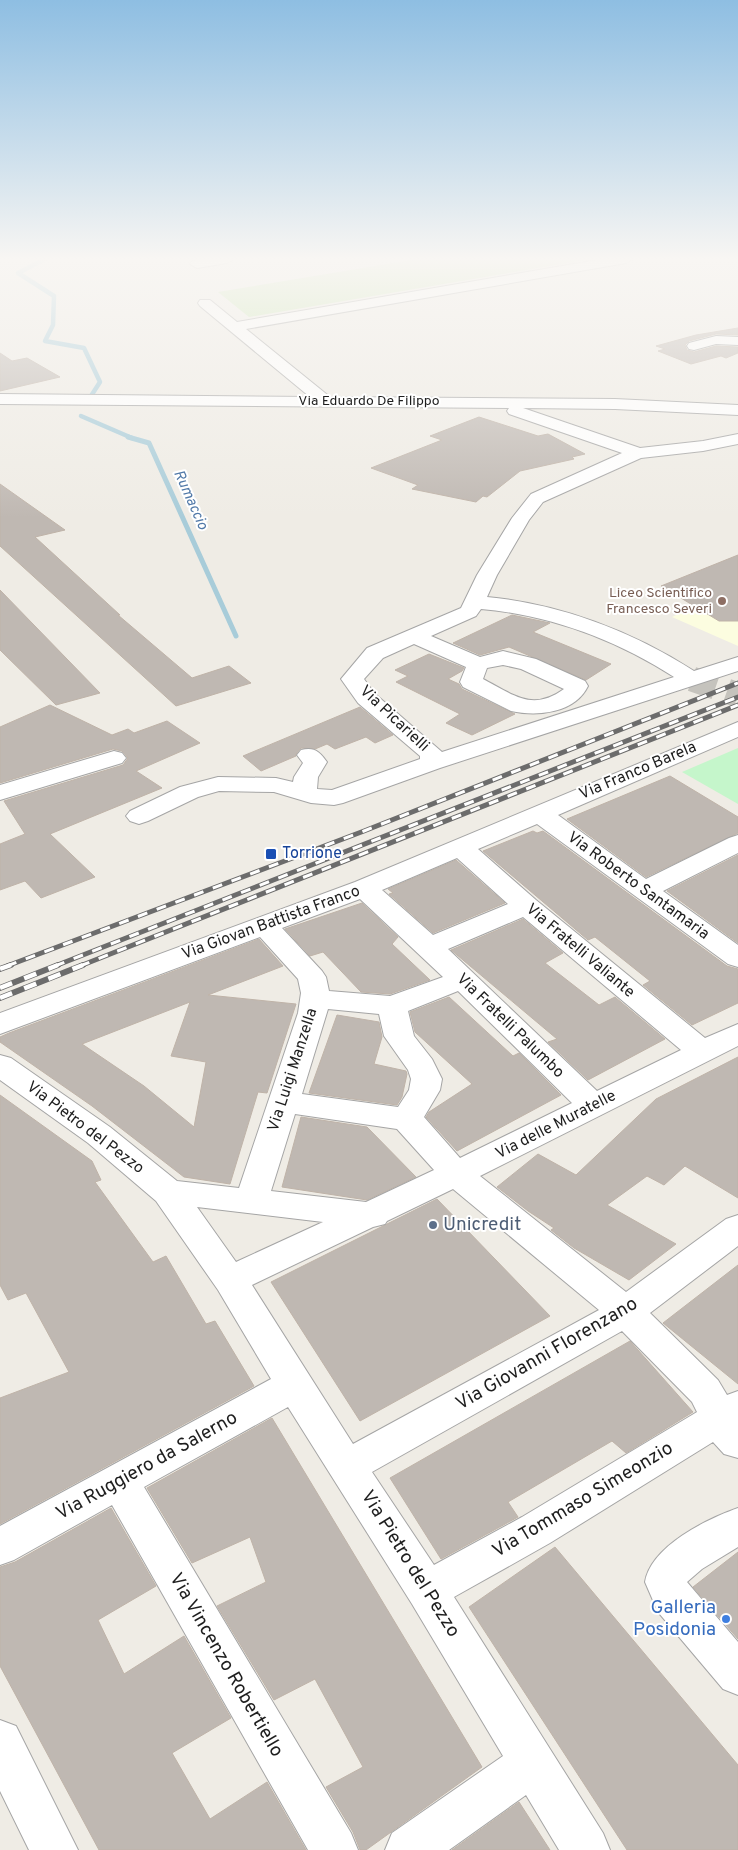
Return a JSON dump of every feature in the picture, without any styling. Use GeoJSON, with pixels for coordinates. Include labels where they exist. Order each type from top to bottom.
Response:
{"type":"FeatureCollection","features":[{"type":"Feature","properties":{"kind":"street"},"geometry":{"type":"LineString","coordinates":[[259,345],[325,401]]}},
{"type":"Feature","properties":{"kind":"street","name":"Via Eduardo De Filippo"},"geometry":{"type":"LineString","coordinates":[[0,399],[615,404],[738,410]]}},
{"type":"Feature","properties":{"kind":"street","name":"Via Eduardo De Filippo"},"geometry":{"type":"LineString","coordinates":[[0,406],[618,410],[738,416]]}},
{"type":"Feature","properties":{"kind":"street","name":"Via Picarielli"},"geometry":{"type":"LineString","coordinates":[[509,409],[639,453]]}},
{"type":"Feature","properties":{"kind":"street","name":"Via Picarielli"},"geometry":{"type":"LineString","coordinates":[[316,800],[432,763],[432,754],[366,698],[352,679],[375,653],[469,612],[487,575],[516,526],[537,498],[621,459],[639,453],[703,446],[738,439]]}},
{"type":"Feature","properties":{"kind":"street"},"geometry":{"type":"LineString","coordinates":[[474,602],[536,610],[592,630],[659,659],[692,679]]}},
{"type":"Feature","properties":{"kind":"street"},"geometry":{"type":"LineString","coordinates":[[414,636],[478,664]]}},
{"type":"Feature","properties":{"kind":"street"},"geometry":{"type":"LineString","coordinates":[[432,763],[738,664]]}},
{"type":"Feature","properties":{"kind":"street","name":"Via Franco Barela"},"geometry":{"type":"LineString","coordinates":[[539,813],[738,730]]}},
{"type":"Feature","properties":{"kind":"street"},"geometry":{"type":"LineString","coordinates":[[309,755],[315,762],[306,777],[316,800]]}},
{"type":"Feature","properties":{"kind":"street"},"geometry":{"type":"LineString","coordinates":[[0,793],[114,758]]}},
{"type":"Feature","properties":{"kind":"street"},"geometry":{"type":"LineString","coordinates":[[139,816],[189,792],[218,784],[276,785],[316,800]]}},
{"type":"Feature","properties":{"kind":"street","name":"Via Giovan Battista Franco"},"geometry":{"type":"LineString","coordinates":[[0,1024],[364,888],[539,813]]}},
{"type":"Feature","properties":{"kind":"street","name":"Via Roberto Santamaria"},"geometry":{"type":"LineString","coordinates":[[539,813],[738,958]]}},
{"type":"Feature","properties":{"kind":"street"},"geometry":{"type":"LineString","coordinates":[[644,890],[738,843]]}},
{"type":"Feature","properties":{"kind":"street","name":"Via Fratelli Valiante"},"geometry":{"type":"LineString","coordinates":[[461,848],[526,906],[702,1052]]}},
{"type":"Feature","properties":{"kind":"street","name":"Via Fratelli Palumbo"},"geometry":{"type":"LineString","coordinates":[[364,888],[429,947],[593,1106]]}},
{"type":"Feature","properties":{"kind":"street"},"geometry":{"type":"LineString","coordinates":[[429,947],[526,906]]}},
{"type":"Feature","properties":{"kind":"street","name":"Via Luigi Manzella"},"geometry":{"type":"LineString","coordinates":[[251,1201],[316,999],[312,977],[264,925]]}},
{"type":"Feature","properties":{"kind":"street"},"geometry":{"type":"LineString","coordinates":[[316,999],[392,1006],[461,980]]}},
{"type":"Feature","properties":{"kind":"street"},"geometry":{"type":"LineString","coordinates":[[392,1006],[399,1037],[425,1075],[426,1083],[423,1093],[412,1108],[407,1119]]}},
{"type":"Feature","properties":{"kind":"street","name":"Via delle Muratelle"},"geometry":{"type":"LineString","coordinates":[[230,1280],[373,1215],[738,1034]]}},
{"type":"Feature","properties":{"kind":"street","name":"Via Pietro del Pezzo"},"geometry":{"type":"LineString","coordinates":[[0,1065],[99,1135],[168,1192],[230,1280],[294,1385],[427,1590],[586,1850]]}},
{"type":"Feature","properties":{"kind":"street"},"geometry":{"type":"LineString","coordinates":[[283,1102],[407,1119],[456,1174],[626,1312],[705,1391],[717,1412],[731,1423]]}},
{"type":"Feature","properties":{"kind":"street"},"geometry":{"type":"LineString","coordinates":[[168,1192],[373,1215]]}},
{"type":"Feature","properties":{"kind":"street","name":"Via Giovanni Florenzano"},"geometry":{"type":"LineString","coordinates":[[348,1466],[626,1312],[738,1228]]}},
{"type":"Feature","properties":{"kind":"street","name":"Via Ruggiero da Salerno"},"geometry":{"type":"LineString","coordinates":[[0,1547],[294,1385]]}},
{"type":"Feature","properties":{"kind":"street","name":"Via Tommaso Simeonzio"},"geometry":{"type":"LineString","coordinates":[[427,1590],[731,1423]]}},
{"type":"Feature","properties":{"kind":"street","name":"Via Vincenzo Robertiello"},"geometry":{"type":"LineString","coordinates":[[119,1480],[334,1850]]}},
{"type":"Feature","properties":{"kind":"street"},"geometry":{"type":"LineString","coordinates":[[738,1526],[681,1561],[667,1576],[666,1584],[673,1598],[738,1674]]}},
{"type":"Feature","properties":{"kind":"street"},"geometry":{"type":"LineString","coordinates":[[0,1742],[54,1850]]}},
{"type":"Feature","properties":{"kind":"street"},"geometry":{"type":"LineString","coordinates":[[409,1850],[533,1762]]}},
{"type":"Feature","properties":{"kind":"shaded area","name":"Liceo Scientifico Francesco Severi"},"geometry":{"type":"Polygon","coordinates":[[[738,584],[738,646],[672,617],[738,584]]]}},
{"type":"Feature","properties":{"kind":"green space"},"geometry":{"type":"Polygon","coordinates":[[[738,748],[738,804],[682,772],[738,748]]]}},
{"type":"Feature","properties":{"kind":"building"},"geometry":{"type":"Polygon","coordinates":[[[685,345],[687,350],[694,352],[716,346],[738,347],[738,353],[726,358],[721,356],[691,364],[658,351],[665,349],[656,346],[685,345]]]}},
{"type":"Feature","properties":{"kind":"building"},"geometry":{"type":"Polygon","coordinates":[[[0,353],[12,361],[27,358],[60,377],[0,391],[0,353]]]}},
{"type":"Feature","properties":{"kind":"building"},"geometry":{"type":"Polygon","coordinates":[[[479,417],[538,436],[548,434],[585,454],[572,457],[574,459],[520,471],[487,497],[483,496],[476,502],[412,489],[418,485],[371,468],[442,440],[430,436],[479,417]]]}},
{"type":"Feature","properties":{"kind":"building"},"geometry":{"type":"Polygon","coordinates":[[[0,484],[65,530],[35,537],[120,615],[118,615],[192,678],[229,666],[251,683],[176,706],[0,546],[0,484]]]}},
{"type":"Feature","properties":{"kind":"building"},"geometry":{"type":"Polygon","coordinates":[[[738,555],[738,621],[719,621],[661,586],[738,555]]]}},
{"type":"Feature","properties":{"kind":"building"},"geometry":{"type":"Polygon","coordinates":[[[0,590],[100,693],[56,705],[0,650],[0,590]]]}},
{"type":"Feature","properties":{"kind":"building"},"geometry":{"type":"Polygon","coordinates":[[[512,615],[550,623],[533,632],[611,664],[586,680],[509,647],[480,655],[453,643],[512,615]]]}},
{"type":"Feature","properties":{"kind":"building"},"geometry":{"type":"Polygon","coordinates":[[[429,654],[464,668],[448,679],[459,684],[462,689],[515,714],[472,735],[446,723],[460,714],[396,682],[408,676],[395,670],[429,654]]]}},
{"type":"Feature","properties":{"kind":"building"},"geometry":{"type":"Polygon","coordinates":[[[50,705],[112,735],[128,729],[134,733],[167,721],[200,743],[136,771],[162,788],[50,834],[95,877],[41,898],[25,881],[0,890],[0,844],[25,834],[4,801],[123,765],[128,758],[122,751],[113,749],[0,783],[0,727],[50,705]]]}},
{"type":"Feature","properties":{"kind":"building"},"geometry":{"type":"Polygon","coordinates":[[[360,707],[393,735],[375,743],[366,737],[335,749],[327,744],[315,749],[301,748],[296,756],[261,771],[243,756],[360,707]]]}},
{"type":"Feature","properties":{"kind":"building"},"geometry":{"type":"Polygon","coordinates":[[[670,776],[738,817],[738,833],[646,877],[567,819],[670,776]]]}},
{"type":"Feature","properties":{"kind":"building"},"geometry":{"type":"Polygon","coordinates":[[[533,831],[537,833],[543,831],[727,966],[738,969],[738,1003],[692,1025],[643,985],[650,981],[595,937],[588,940],[483,851],[533,831]]]}},
{"type":"Feature","properties":{"kind":"building"},"geometry":{"type":"Polygon","coordinates":[[[738,855],[738,943],[667,891],[738,855]]]}},
{"type":"Feature","properties":{"kind":"building"},"geometry":{"type":"Polygon","coordinates":[[[456,860],[505,903],[433,933],[389,894],[393,893],[388,889],[456,860]]]}},
{"type":"Feature","properties":{"kind":"building"},"geometry":{"type":"Polygon","coordinates":[[[362,903],[398,937],[392,944],[430,980],[390,994],[361,992],[323,952],[310,956],[285,929],[362,903]]]}},
{"type":"Feature","properties":{"kind":"building"},"geometry":{"type":"Polygon","coordinates":[[[523,919],[563,953],[545,963],[599,1005],[615,997],[665,1039],[588,1080],[548,1042],[557,1039],[451,950],[523,919]]]}},
{"type":"Feature","properties":{"kind":"building"},"geometry":{"type":"Polygon","coordinates":[[[259,939],[283,966],[208,995],[296,1004],[267,1093],[258,1092],[230,1184],[184,1177],[92,1106],[0,1042],[0,1037],[259,939]],[[190,1002],[82,1044],[144,1086],[194,1127],[206,1062],[171,1056],[190,1002]]]}},
{"type":"Feature","properties":{"kind":"building"},"geometry":{"type":"Polygon","coordinates":[[[449,997],[513,1056],[519,1053],[561,1095],[457,1151],[426,1117],[429,1112],[472,1084],[415,1032],[410,1012],[449,997]]]}},
{"type":"Feature","properties":{"kind":"building"},"geometry":{"type":"Polygon","coordinates":[[[337,1015],[379,1022],[382,1037],[374,1064],[406,1071],[407,1074],[402,1097],[397,1105],[309,1093],[337,1015]]]}},
{"type":"Feature","properties":{"kind":"building"},"geometry":{"type":"Polygon","coordinates":[[[738,1057],[738,1198],[685,1166],[664,1185],[647,1176],[607,1205],[676,1244],[629,1280],[574,1248],[551,1230],[554,1228],[497,1187],[538,1154],[576,1175],[656,1099],[738,1057]]]}},
{"type":"Feature","properties":{"kind":"building"},"geometry":{"type":"Polygon","coordinates":[[[0,1095],[92,1161],[101,1180],[95,1182],[153,1262],[166,1256],[206,1324],[215,1321],[254,1386],[0,1524],[0,1398],[69,1372],[26,1293],[8,1300],[0,1285],[0,1095]]]}},
{"type":"Feature","properties":{"kind":"building"},"geometry":{"type":"Polygon","coordinates":[[[301,1117],[367,1127],[416,1177],[367,1200],[282,1187],[301,1117]]]}},
{"type":"Feature","properties":{"kind":"building"},"geometry":{"type":"Polygon","coordinates":[[[437,1199],[550,1316],[360,1421],[271,1282],[437,1199]]]}},
{"type":"Feature","properties":{"kind":"building"},"geometry":{"type":"Polygon","coordinates":[[[738,1265],[738,1384],[663,1323],[738,1265]]]}},
{"type":"Feature","properties":{"kind":"building"},"geometry":{"type":"Polygon","coordinates":[[[630,1341],[693,1412],[626,1453],[612,1441],[508,1502],[518,1517],[441,1559],[390,1478],[630,1341]]]}},
{"type":"Feature","properties":{"kind":"building"},"geometry":{"type":"Polygon","coordinates":[[[272,1418],[482,1767],[366,1850],[360,1850],[353,1832],[326,1787],[363,1767],[315,1679],[274,1700],[217,1606],[266,1582],[250,1537],[192,1563],[147,1488],[272,1418]]]}},
{"type":"Feature","properties":{"kind":"building"},"geometry":{"type":"Polygon","coordinates":[[[111,1508],[156,1586],[98,1620],[124,1674],[184,1636],[231,1718],[172,1753],[210,1819],[267,1782],[306,1850],[99,1850],[0,1666],[0,1567],[15,1562],[111,1508]]]}},
{"type":"Feature","properties":{"kind":"building"},"geometry":{"type":"Polygon","coordinates":[[[555,1547],[738,1765],[738,1850],[627,1850],[469,1607],[555,1547]]]}},
{"type":"Feature","properties":{"kind":"building","name":"Galleria Posidonia"},"geometry":{"type":"Polygon","coordinates":[[[738,1552],[738,1639],[693,1587],[738,1552]]]}},
{"type":"Feature","properties":{"kind":"building"},"geometry":{"type":"Polygon","coordinates":[[[519,1802],[550,1850],[452,1850],[519,1802]]]}},
{"type":"Feature","properties":{"kind":"waterway","name":"Rumaccio"},"geometry":{"type":"LineString","coordinates":[[69,345],[84,348],[100,382],[91,396]]}},
{"type":"Feature","properties":{"kind":"waterway","name":"Rumaccio"},"geometry":{"type":"LineString","coordinates":[[81,416],[132,438]]}},
{"type":"Feature","properties":{"kind":"waterway","name":"Rumaccio"},"geometry":{"type":"LineString","coordinates":[[128,437],[149,443],[236,636]]}},
{"type":"Feature","properties":{"kind":"tunnel"},"geometry":{"type":"LineString","coordinates":[[692,679],[738,695]]}},
{"type":"Feature","properties":{"kind":"railway"},"geometry":{"type":"LineString","coordinates":[[7,966],[364,831],[738,683]]}},
{"type":"Feature","properties":{"kind":"railway"},"geometry":{"type":"LineString","coordinates":[[55,966],[738,697]]}},
{"type":"Feature","properties":{"kind":"railway"},"geometry":{"type":"LineString","coordinates":[[80,966],[738,705]]}},
{"type":"Feature","properties":{"kind":"railway"},"geometry":{"type":"LineString","coordinates":[[0,969],[11,965]]}},
{"type":"Feature","properties":{"kind":"railway"},"geometry":{"type":"LineString","coordinates":[[0,988],[58,965]]}},
{"type":"Feature","properties":{"kind":"railway"},"geometry":{"type":"LineString","coordinates":[[0,998],[83,965]]}},
{"type":"Feature","properties":{"kind":"place","name":"Liceo Scientifico Francesco Severi"},"geometry":{"type":"Point","coordinates":[722,601]}},
{"type":"Feature","properties":{"kind":"place","name":"Torrione"},"geometry":{"type":"Point","coordinates":[271,854]}},
{"type":"Feature","properties":{"kind":"place","name":"Unicredit"},"geometry":{"type":"Point","coordinates":[433,1225]}},
{"type":"Feature","properties":{"kind":"place","name":"Galleria Posidonia"},"geometry":{"type":"Point","coordinates":[726,1619]}}]}
